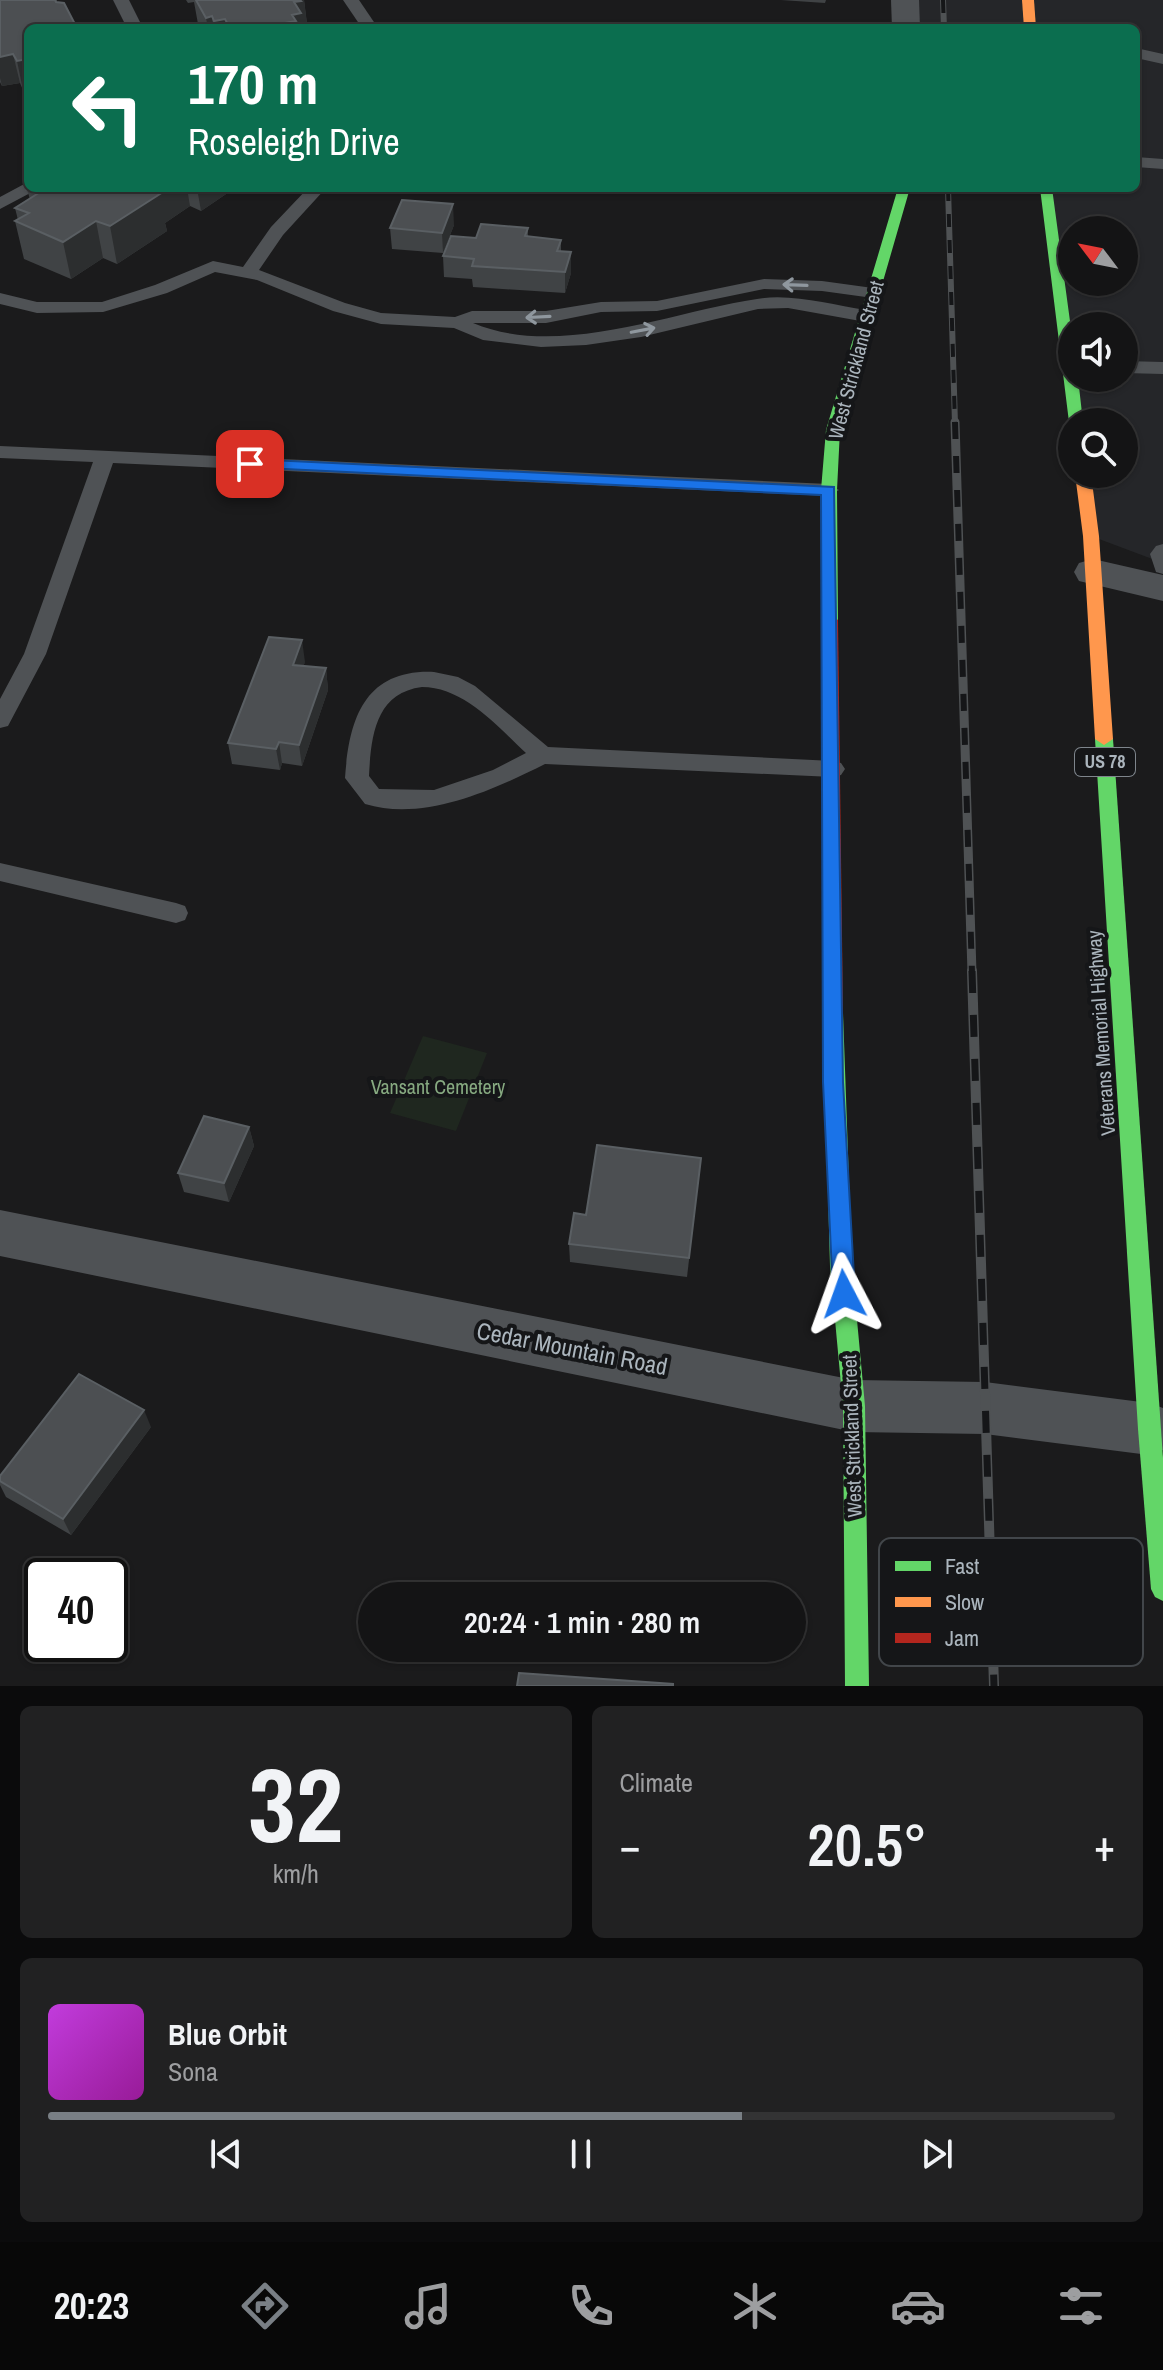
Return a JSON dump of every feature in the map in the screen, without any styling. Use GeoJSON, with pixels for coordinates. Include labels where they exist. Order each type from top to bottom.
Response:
{"type":"FeatureCollection","features":[{"type":"Feature","properties":{"kind":"street"},"geometry":{"type":"LineString","coordinates":[[905,0],[906,24]]}},
{"type":"Feature","properties":{"kind":"street"},"geometry":{"type":"LineString","coordinates":[[1028,0],[1030,24]]}},
{"type":"Feature","properties":{"kind":"street","name":"West Strickland Street"},"geometry":{"type":"LineString","coordinates":[[857,1686],[854,1406],[841,1266],[833,1082],[829,490],[833,430],[903,192]]}},
{"type":"Feature","properties":{"kind":"street"},"geometry":{"type":"LineString","coordinates":[[1047,192],[1063,312]]}},
{"type":"Feature","properties":{"kind":"street","name":"Veterans Memorial Highway"},"geometry":{"type":"LineString","coordinates":[[1084,488],[1093,572],[1149,1429],[1163,1589]]}},
{"type":"Feature","properties":{"kind":"street"},"geometry":{"type":"LineString","coordinates":[[1093,572],[1163,588]]}},
{"type":"Feature","properties":{"kind":"street","name":"Cedar Mountain Road"},"geometry":{"type":"LineString","coordinates":[[0,1233],[854,1406],[985,1408],[1149,1429]]}},
{"type":"Feature","properties":{"kind":"lane"},"geometry":{"type":"LineString","coordinates":[[121,0],[133,24]]}},
{"type":"Feature","properties":{"kind":"lane"},"geometry":{"type":"LineString","coordinates":[[351,0],[367,24]]}},
{"type":"Feature","properties":{"kind":"lane"},"geometry":{"type":"LineString","coordinates":[[1140,53],[1163,56]]}},
{"type":"Feature","properties":{"kind":"lane"},"geometry":{"type":"LineString","coordinates":[[1140,162],[1163,164]]}},
{"type":"Feature","properties":{"kind":"lane"},"geometry":{"type":"LineString","coordinates":[[0,204],[24,189]]}},
{"type":"Feature","properties":{"kind":"lane"},"geometry":{"type":"LineString","coordinates":[[248,273],[277,231],[313,192]]}},
{"type":"Feature","properties":{"kind":"lane"},"geometry":{"type":"LineString","coordinates":[[0,298],[37,308],[103,307],[161,289],[213,266],[248,273],[339,307],[381,318],[457,323],[483,334],[541,341],[586,339],[641,331],[758,304],[788,303],[866,316]]}},
{"type":"Feature","properties":{"kind":"lane"},"geometry":{"type":"LineString","coordinates":[[457,323],[472,317],[546,317],[601,307],[657,306],[764,284],[822,286],[873,293]]}},
{"type":"Feature","properties":{"kind":"lane"},"geometry":{"type":"LineString","coordinates":[[1138,367],[1163,368]]}},
{"type":"Feature","properties":{"kind":"lane"},"geometry":{"type":"LineString","coordinates":[[0,452],[829,490]]}},
{"type":"Feature","properties":{"kind":"lane"},"geometry":{"type":"LineString","coordinates":[[0,720],[35,654],[105,457]]}},
{"type":"Feature","properties":{"kind":"lane"},"geometry":{"type":"LineString","coordinates":[[1163,551],[1160,554],[1163,567]]}},
{"type":"Feature","properties":{"kind":"lane"},"geometry":{"type":"LineString","coordinates":[[542,755],[481,702],[453,684],[423,679],[391,685],[375,698],[358,754],[357,778],[373,798],[435,799],[501,776],[542,755],[833,769]]}},
{"type":"Feature","properties":{"kind":"lane"},"geometry":{"type":"LineString","coordinates":[[0,872],[176,913]]}},
{"type":"Feature","properties":{"kind":"shaded area"},"geometry":{"type":"Polygon","coordinates":[[[905,0],[1163,0],[1163,563],[1091,536],[1085,488],[1138,488],[1138,408],[1074,408],[1072,392],[1138,392],[1138,312],[1062,312],[1060,296],[1138,296],[1138,216],[1058,216],[1058,282],[1047,192],[1140,192],[1140,24],[906,24],[905,0]]]}},
{"type":"Feature","properties":{"kind":"green space","name":"Vansant Cemetery"},"geometry":{"type":"Polygon","coordinates":[[[423,1036],[487,1053],[456,1131],[390,1113],[423,1036]]]}},
{"type":"Feature","properties":{"kind":"building"},"geometry":{"type":"Polygon","coordinates":[[[0,0],[55,0],[64,3],[75,24],[24,24],[24,60],[17,61],[13,54],[0,57],[0,0]]]}},
{"type":"Feature","properties":{"kind":"building"},"geometry":{"type":"Polygon","coordinates":[[[196,0],[301,1],[294,2],[301,13],[292,15],[296,21],[279,24],[228,24],[225,19],[214,21],[212,16],[206,18],[196,0]]]}},
{"type":"Feature","properties":{"kind":"building"},"geometry":{"type":"Polygon","coordinates":[[[32,192],[160,194],[110,226],[96,221],[63,242],[15,221],[29,213],[15,208],[37,194],[32,192]]]}},
{"type":"Feature","properties":{"kind":"building"},"geometry":{"type":"Polygon","coordinates":[[[402,200],[453,204],[442,233],[390,228],[402,200]]]}},
{"type":"Feature","properties":{"kind":"building"},"geometry":{"type":"Polygon","coordinates":[[[481,224],[528,228],[525,236],[561,240],[557,251],[571,252],[565,272],[472,266],[474,259],[443,256],[451,236],[476,238],[481,224]]]}},
{"type":"Feature","properties":{"kind":"building"},"geometry":{"type":"Polygon","coordinates":[[[269,637],[302,640],[293,665],[326,668],[299,745],[279,742],[276,749],[228,743],[269,637]]]}},
{"type":"Feature","properties":{"kind":"building"},"geometry":{"type":"Polygon","coordinates":[[[204,1116],[249,1127],[224,1183],[178,1173],[204,1116]]]}},
{"type":"Feature","properties":{"kind":"building"},"geometry":{"type":"Polygon","coordinates":[[[597,1145],[701,1158],[689,1258],[569,1244],[574,1213],[586,1215],[597,1145]]]}},
{"type":"Feature","properties":{"kind":"building"},"geometry":{"type":"Polygon","coordinates":[[[79,1374],[144,1410],[63,1519],[0,1481],[0,1476],[79,1374]]]}},
{"type":"Feature","properties":{"kind":"building"},"geometry":{"type":"Polygon","coordinates":[[[519,1673],[673,1684],[673,1686],[517,1686],[519,1673]]]}},
{"type":"Feature","properties":{"kind":"railway"},"geometry":{"type":"LineString","coordinates":[[943,0],[944,24]]}},
{"type":"Feature","properties":{"kind":"railway"},"geometry":{"type":"LineString","coordinates":[[948,192],[955,424]]}},
{"type":"Feature","properties":{"kind":"railway"},"geometry":{"type":"LineString","coordinates":[[955,422],[972,973]]}},
{"type":"Feature","properties":{"kind":"railway"},"geometry":{"type":"LineString","coordinates":[[972,971],[989,1538]]}},
{"type":"Feature","properties":{"kind":"railway"},"geometry":{"type":"LineString","coordinates":[[993,1666],[994,1686]]}},
{"type":"Feature","properties":{"kind":"traffic: fast"},"geometry":{"type":"LineString","coordinates":[[830,620],[829,490],[833,430],[903,192]]}},
{"type":"Feature","properties":{"kind":"traffic: fast"},"geometry":{"type":"LineString","coordinates":[[1047,192],[1074,408]]}},
{"type":"Feature","properties":{"kind":"traffic: fast"},"geometry":{"type":"LineString","coordinates":[[1104,739],[1149,1429],[1163,1589]]}},
{"type":"Feature","properties":{"kind":"traffic: fast"},"geometry":{"type":"LineString","coordinates":[[833,1013],[841,1266],[854,1406],[857,1686]]}},
{"type":"Feature","properties":{"kind":"traffic: slow"},"geometry":{"type":"LineString","coordinates":[[1028,0],[1030,24]]}},
{"type":"Feature","properties":{"kind":"traffic: slow"},"geometry":{"type":"LineString","coordinates":[[1085,488],[1091,536],[1104,739]]}},
{"type":"Feature","properties":{"kind":"traffic: jam"},"geometry":{"type":"LineString","coordinates":[[830,620],[833,1013]]}},
{"type":"Feature","properties":{"kind":"route"},"geometry":{"type":"LineString","coordinates":[[250,464],[829,490],[833,1082],[844,1294]]}}]}
